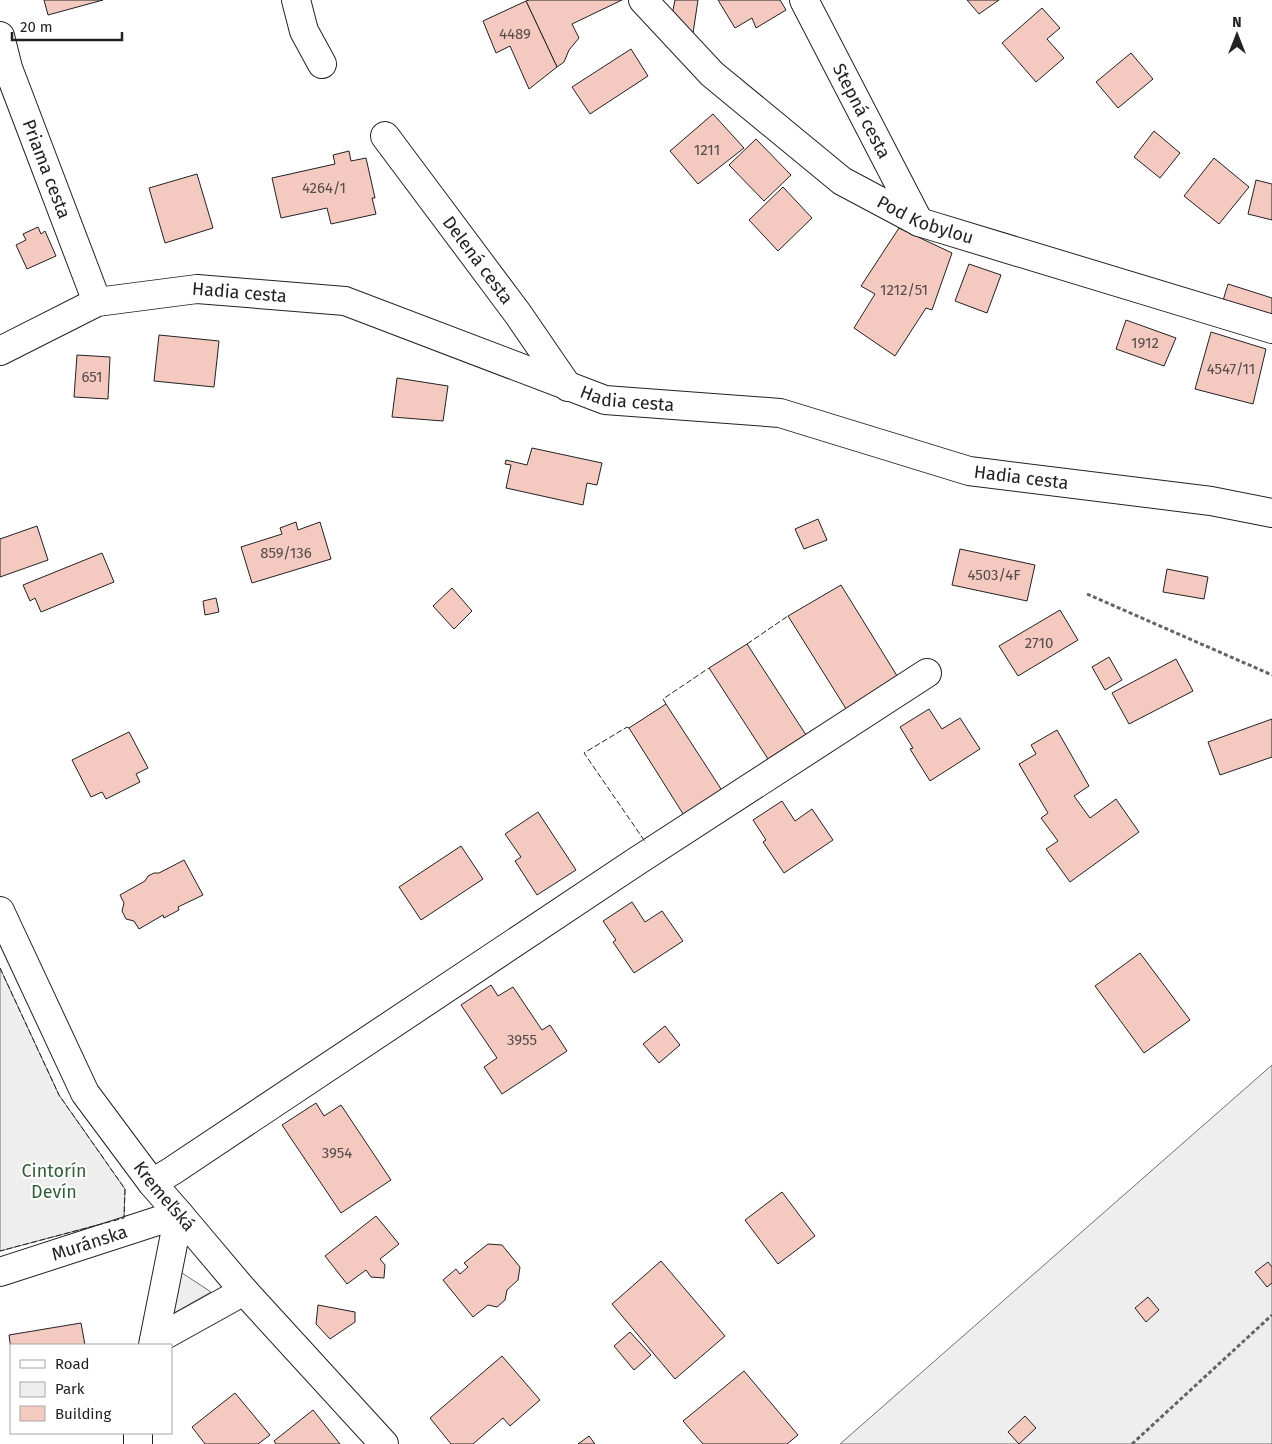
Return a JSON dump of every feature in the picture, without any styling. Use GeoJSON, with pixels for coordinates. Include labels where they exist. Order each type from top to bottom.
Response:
{"type":"FeatureCollection","features":[{"type":"Feature","properties":{"kind":"street"},"geometry":{"type":"LineString","coordinates":[[296,0],[304,31],[322,64]]}},
{"type":"Feature","properties":{"kind":"street","name":"Pod Kobylou"},"geometry":{"type":"LineString","coordinates":[[643,0],[712,74],[842,181],[919,222],[1272,329]]}},
{"type":"Feature","properties":{"kind":"street","name":"Stepná cesta"},"geometry":{"type":"LineString","coordinates":[[804,0],[919,222]]}},
{"type":"Feature","properties":{"kind":"street","name":"Priama cesta"},"geometry":{"type":"LineString","coordinates":[[0,36],[8,68],[97,302]]}},
{"type":"Feature","properties":{"kind":"street","name":"Delená cesta"},"geometry":{"type":"LineString","coordinates":[[385,136],[518,314],[568,387]]}},
{"type":"Feature","properties":{"kind":"street","name":"Hadia cesta"},"geometry":{"type":"LineString","coordinates":[[0,351],[97,302],[197,289],[346,301],[605,400],[780,413],[969,471],[1211,501],[1272,513]]}},
{"type":"Feature","properties":{"kind":"street"},"geometry":{"type":"LineString","coordinates":[[152,1183],[637,861],[927,672]]}},
{"type":"Feature","properties":{"kind":"street","name":"Kremeľská"},"geometry":{"type":"LineString","coordinates":[[0,911],[86,1093],[152,1183],[178,1214],[244,1291],[384,1444]]}},
{"type":"Feature","properties":{"kind":"street"},"geometry":{"type":"LineString","coordinates":[[154,1343],[178,1214]]}},
{"type":"Feature","properties":{"kind":"street","name":"Muránska"},"geometry":{"type":"LineString","coordinates":[[0,1272],[178,1214]]}},
{"type":"Feature","properties":{"kind":"street"},"geometry":{"type":"LineString","coordinates":[[154,1343],[244,1291]]}},
{"type":"Feature","properties":{"kind":"path"},"geometry":{"type":"LineString","coordinates":[[1087,594],[1272,675]]}},
{"type":"Feature","properties":{"kind":"path"},"geometry":{"type":"LineString","coordinates":[[1132,1444],[1272,1315]]}},
{"type":"Feature","properties":{"kind":"green space","name":"Cintorín Devín"},"geometry":{"type":"Polygon","coordinates":[[[0,968],[59,1095],[125,1189],[124,1218],[0,1251],[0,968]]]}},
{"type":"Feature","properties":{"kind":"green space"},"geometry":{"type":"Polygon","coordinates":[[[1272,1065],[1272,1444],[840,1444],[1272,1065]]]}},
{"type":"Feature","properties":{"kind":"green space"},"geometry":{"type":"Polygon","coordinates":[[[179,1271],[211,1292],[174,1313],[175,1280],[179,1271]]]}},
{"type":"Feature","properties":{"kind":"building"},"geometry":{"type":"Polygon","coordinates":[[[44,0],[103,0],[48,15],[44,0]]]}},
{"type":"Feature","properties":{"kind":"building"},"geometry":{"type":"Polygon","coordinates":[[[622,0],[572,24],[579,38],[569,50],[564,62],[557,67],[526,1],[622,0]]]}},
{"type":"Feature","properties":{"kind":"building"},"geometry":{"type":"Polygon","coordinates":[[[675,0],[698,0],[692,40],[671,20],[675,0]]]}},
{"type":"Feature","properties":{"kind":"building"},"geometry":{"type":"Polygon","coordinates":[[[718,0],[780,0],[786,10],[756,28],[752,18],[735,28],[718,0]]]}},
{"type":"Feature","properties":{"kind":"building"},"geometry":{"type":"Polygon","coordinates":[[[967,0],[999,0],[979,14],[967,0]]]}},
{"type":"Feature","properties":{"kind":"building"},"geometry":{"type":"Polygon","coordinates":[[[526,1],[557,67],[529,89],[510,46],[496,53],[483,21],[526,1]]]}},
{"type":"Feature","properties":{"kind":"building"},"geometry":{"type":"Polygon","coordinates":[[[1042,8],[1060,28],[1047,39],[1064,58],[1036,82],[1002,43],[1042,8]]]}},
{"type":"Feature","properties":{"kind":"building"},"geometry":{"type":"Polygon","coordinates":[[[631,49],[648,76],[590,114],[572,87],[631,49]]]}},
{"type":"Feature","properties":{"kind":"building"},"geometry":{"type":"Polygon","coordinates":[[[1131,53],[1153,79],[1118,108],[1096,82],[1131,53]]]}},
{"type":"Feature","properties":{"kind":"building"},"geometry":{"type":"Polygon","coordinates":[[[713,114],[744,148],[698,184],[670,151],[713,114]]]}},
{"type":"Feature","properties":{"kind":"building"},"geometry":{"type":"Polygon","coordinates":[[[1154,131],[1180,153],[1160,178],[1134,157],[1154,131]]]}},
{"type":"Feature","properties":{"kind":"building"},"geometry":{"type":"Polygon","coordinates":[[[756,139],[791,175],[764,201],[729,165],[756,139]]]}},
{"type":"Feature","properties":{"kind":"building"},"geometry":{"type":"Polygon","coordinates":[[[349,151],[351,161],[366,158],[375,198],[372,198],[376,214],[331,224],[327,208],[281,218],[272,178],[335,164],[333,155],[349,151]]]}},
{"type":"Feature","properties":{"kind":"building"},"geometry":{"type":"Polygon","coordinates":[[[1214,158],[1249,187],[1219,224],[1184,196],[1214,158]]]}},
{"type":"Feature","properties":{"kind":"building"},"geometry":{"type":"Polygon","coordinates":[[[197,174],[213,228],[165,243],[149,188],[197,174]]]}},
{"type":"Feature","properties":{"kind":"building"},"geometry":{"type":"Polygon","coordinates":[[[1256,180],[1272,184],[1272,220],[1248,214],[1256,180]]]}},
{"type":"Feature","properties":{"kind":"building"},"geometry":{"type":"Polygon","coordinates":[[[783,187],[812,218],[778,251],[749,220],[783,187]]]}},
{"type":"Feature","properties":{"kind":"building"},"geometry":{"type":"Polygon","coordinates":[[[38,227],[41,234],[45,231],[56,256],[27,269],[16,245],[26,240],[23,234],[38,227]]]}},
{"type":"Feature","properties":{"kind":"building"},"geometry":{"type":"Polygon","coordinates":[[[899,228],[952,253],[932,310],[926,308],[895,356],[854,328],[875,294],[861,286],[899,228]]]}},
{"type":"Feature","properties":{"kind":"building"},"geometry":{"type":"Polygon","coordinates":[[[969,264],[1001,275],[987,313],[955,301],[969,264]]]}},
{"type":"Feature","properties":{"kind":"building"},"geometry":{"type":"Polygon","coordinates":[[[1228,284],[1272,298],[1272,317],[1222,304],[1228,284]]]}},
{"type":"Feature","properties":{"kind":"building"},"geometry":{"type":"Polygon","coordinates":[[[1126,320],[1176,338],[1164,366],[1116,349],[1126,320]]]}},
{"type":"Feature","properties":{"kind":"building"},"geometry":{"type":"Polygon","coordinates":[[[1211,332],[1266,349],[1253,404],[1195,389],[1211,332]]]}},
{"type":"Feature","properties":{"kind":"building"},"geometry":{"type":"Polygon","coordinates":[[[159,335],[219,341],[214,387],[154,381],[159,335]]]}},
{"type":"Feature","properties":{"kind":"building"},"geometry":{"type":"Polygon","coordinates":[[[77,355],[110,357],[108,399],[74,397],[77,355]]]}},
{"type":"Feature","properties":{"kind":"building"},"geometry":{"type":"Polygon","coordinates":[[[397,378],[448,386],[443,421],[392,417],[397,378]]]}},
{"type":"Feature","properties":{"kind":"building"},"geometry":{"type":"Polygon","coordinates":[[[532,448],[602,463],[597,485],[587,483],[583,505],[506,488],[511,465],[505,464],[506,460],[527,465],[532,448]]]}},
{"type":"Feature","properties":{"kind":"building"},"geometry":{"type":"Polygon","coordinates":[[[818,519],[827,540],[804,549],[795,529],[818,519]]]}},
{"type":"Feature","properties":{"kind":"building"},"geometry":{"type":"Polygon","coordinates":[[[296,522],[298,530],[320,522],[331,559],[252,583],[241,547],[282,534],[280,528],[296,522]]]}},
{"type":"Feature","properties":{"kind":"building"},"geometry":{"type":"Polygon","coordinates":[[[37,526],[48,560],[0,577],[0,539],[37,526]]]}},
{"type":"Feature","properties":{"kind":"building"},"geometry":{"type":"Polygon","coordinates":[[[960,549],[1035,565],[1027,601],[952,585],[960,549]]]}},
{"type":"Feature","properties":{"kind":"building"},"geometry":{"type":"Polygon","coordinates":[[[102,553],[114,582],[41,612],[35,598],[30,601],[23,585],[102,553]]]}},
{"type":"Feature","properties":{"kind":"building"},"geometry":{"type":"Polygon","coordinates":[[[1167,569],[1208,577],[1204,599],[1163,592],[1167,569]]]}},
{"type":"Feature","properties":{"kind":"building"},"geometry":{"type":"Polygon","coordinates":[[[841,585],[899,679],[848,712],[788,616],[841,585]]]}},
{"type":"Feature","properties":{"kind":"building"},"geometry":{"type":"Polygon","coordinates":[[[452,588],[472,611],[454,629],[433,606],[452,588]]]}},
{"type":"Feature","properties":{"kind":"building"},"geometry":{"type":"Polygon","coordinates":[[[216,598],[219,612],[205,615],[203,601],[216,598]]]}},
{"type":"Feature","properties":{"kind":"building"},"geometry":{"type":"Polygon","coordinates":[[[1060,610],[1078,640],[1018,676],[999,646],[1060,610]]]}},
{"type":"Feature","properties":{"kind":"building"},"geometry":{"type":"Polygon","coordinates":[[[747,644],[808,738],[770,762],[709,668],[747,644]]]}},
{"type":"Feature","properties":{"kind":"building"},"geometry":{"type":"Polygon","coordinates":[[[1109,657],[1122,680],[1105,690],[1092,667],[1109,657]]]}},
{"type":"Feature","properties":{"kind":"building"},"geometry":{"type":"Polygon","coordinates":[[[1176,659],[1193,691],[1129,724],[1112,693],[1176,659]]]}},
{"type":"Feature","properties":{"kind":"building"},"geometry":{"type":"Polygon","coordinates":[[[666,704],[723,792],[685,817],[629,728],[666,704]]]}},
{"type":"Feature","properties":{"kind":"building"},"geometry":{"type":"Polygon","coordinates":[[[929,709],[942,729],[960,718],[980,749],[930,781],[910,749],[913,748],[900,727],[929,709]]]}},
{"type":"Feature","properties":{"kind":"building"},"geometry":{"type":"Polygon","coordinates":[[[1272,719],[1272,757],[1220,775],[1208,742],[1272,719]]]}},
{"type":"Feature","properties":{"kind":"building"},"geometry":{"type":"Polygon","coordinates":[[[1057,730],[1089,786],[1074,796],[1090,818],[1116,799],[1139,832],[1070,882],[1046,849],[1058,841],[1041,818],[1048,813],[1019,764],[1036,754],[1031,745],[1057,730]]]}},
{"type":"Feature","properties":{"kind":"building"},"geometry":{"type":"Polygon","coordinates":[[[129,732],[148,768],[136,774],[140,782],[106,799],[102,792],[91,797],[72,760],[129,732]]]}},
{"type":"Feature","properties":{"kind":"building"},"geometry":{"type":"Polygon","coordinates":[[[782,801],[795,821],[812,809],[833,840],[784,873],[763,842],[766,840],[753,820],[782,801]]]}},
{"type":"Feature","properties":{"kind":"building"},"geometry":{"type":"Polygon","coordinates":[[[538,812],[576,870],[537,895],[515,861],[521,857],[505,834],[538,812]]]}},
{"type":"Feature","properties":{"kind":"building"},"geometry":{"type":"Polygon","coordinates":[[[461,846],[483,879],[421,920],[399,887],[461,846]]]}},
{"type":"Feature","properties":{"kind":"building"},"geometry":{"type":"Polygon","coordinates":[[[184,860],[203,895],[178,907],[179,910],[164,918],[163,915],[139,929],[134,921],[126,919],[122,911],[124,903],[120,895],[145,881],[148,876],[159,873],[184,860]]]}},
{"type":"Feature","properties":{"kind":"building"},"geometry":{"type":"Polygon","coordinates":[[[632,902],[645,922],[662,911],[683,941],[634,973],[613,942],[616,940],[603,921],[632,902]]]}},
{"type":"Feature","properties":{"kind":"building"},"geometry":{"type":"Polygon","coordinates":[[[1140,953],[1190,1020],[1144,1053],[1095,986],[1140,953]]]}},
{"type":"Feature","properties":{"kind":"building"},"geometry":{"type":"Polygon","coordinates":[[[491,985],[498,996],[513,987],[542,1030],[550,1025],[567,1051],[502,1094],[484,1067],[497,1058],[461,1005],[491,985]]]}},
{"type":"Feature","properties":{"kind":"building"},"geometry":{"type":"Polygon","coordinates":[[[665,1026],[680,1045],[659,1063],[643,1044],[665,1026]]]}},
{"type":"Feature","properties":{"kind":"building"},"geometry":{"type":"Polygon","coordinates":[[[316,1103],[324,1116],[341,1105],[391,1180],[341,1213],[282,1125],[316,1103]]]}},
{"type":"Feature","properties":{"kind":"building"},"geometry":{"type":"Polygon","coordinates":[[[782,1192],[815,1236],[778,1264],[745,1220],[782,1192]]]}},
{"type":"Feature","properties":{"kind":"building"},"geometry":{"type":"Polygon","coordinates":[[[376,1216],[399,1244],[380,1259],[385,1265],[384,1278],[371,1277],[366,1270],[347,1284],[325,1256],[376,1216]]]}},
{"type":"Feature","properties":{"kind":"building"},"geometry":{"type":"Polygon","coordinates":[[[488,1244],[502,1245],[520,1267],[518,1280],[507,1290],[505,1300],[497,1307],[488,1305],[473,1317],[443,1280],[456,1269],[460,1274],[468,1267],[464,1263],[488,1244]]]}},
{"type":"Feature","properties":{"kind":"building"},"geometry":{"type":"Polygon","coordinates":[[[661,1261],[725,1336],[675,1379],[612,1304],[661,1261]]]}},
{"type":"Feature","properties":{"kind":"building"},"geometry":{"type":"Polygon","coordinates":[[[1268,1262],[1272,1267],[1272,1283],[1267,1287],[1255,1272],[1268,1262]]]}},
{"type":"Feature","properties":{"kind":"building"},"geometry":{"type":"Polygon","coordinates":[[[1148,1297],[1159,1310],[1146,1322],[1135,1308],[1148,1297]]]}},
{"type":"Feature","properties":{"kind":"building"},"geometry":{"type":"Polygon","coordinates":[[[318,1305],[355,1312],[355,1322],[330,1339],[316,1324],[318,1305]]]}},
{"type":"Feature","properties":{"kind":"building"},"geometry":{"type":"Polygon","coordinates":[[[81,1323],[85,1344],[10,1344],[9,1335],[81,1323]]]}},
{"type":"Feature","properties":{"kind":"building"},"geometry":{"type":"Polygon","coordinates":[[[630,1332],[651,1355],[634,1370],[614,1346],[630,1332]]]}},
{"type":"Feature","properties":{"kind":"building"},"geometry":{"type":"Polygon","coordinates":[[[502,1356],[540,1400],[510,1426],[503,1418],[473,1444],[451,1444],[430,1418],[502,1356]]]}},
{"type":"Feature","properties":{"kind":"building"},"geometry":{"type":"Polygon","coordinates":[[[744,1371],[798,1435],[787,1444],[703,1444],[683,1421],[744,1371]]]}},
{"type":"Feature","properties":{"kind":"building"},"geometry":{"type":"Polygon","coordinates":[[[235,1393],[270,1435],[258,1444],[205,1444],[192,1427],[235,1393]]]}},
{"type":"Feature","properties":{"kind":"building"},"geometry":{"type":"Polygon","coordinates":[[[313,1410],[340,1444],[276,1444],[274,1441],[313,1410]]]}},
{"type":"Feature","properties":{"kind":"building"},"geometry":{"type":"Polygon","coordinates":[[[1025,1416],[1036,1428],[1019,1444],[1008,1432],[1025,1416]]]}},
{"type":"Feature","properties":{"kind":"building"},"geometry":{"type":"Polygon","coordinates":[[[589,1436],[595,1444],[578,1444],[589,1436]]]}},
{"type":"Feature","properties":{"kind":"fence"},"geometry":{"type":"LineString","coordinates":[[747,644],[788,616]]}},
{"type":"Feature","properties":{"kind":"fence"},"geometry":{"type":"LineString","coordinates":[[666,704],[663,699],[709,668]]}},
{"type":"Feature","properties":{"kind":"fence"},"geometry":{"type":"LineString","coordinates":[[629,728],[627,727],[584,753],[646,843]]}},
{"type":"Feature","properties":{"kind":"fence"},"geometry":{"type":"LineString","coordinates":[[0,968],[59,1095],[125,1189],[124,1218],[0,1251]]}}]}
